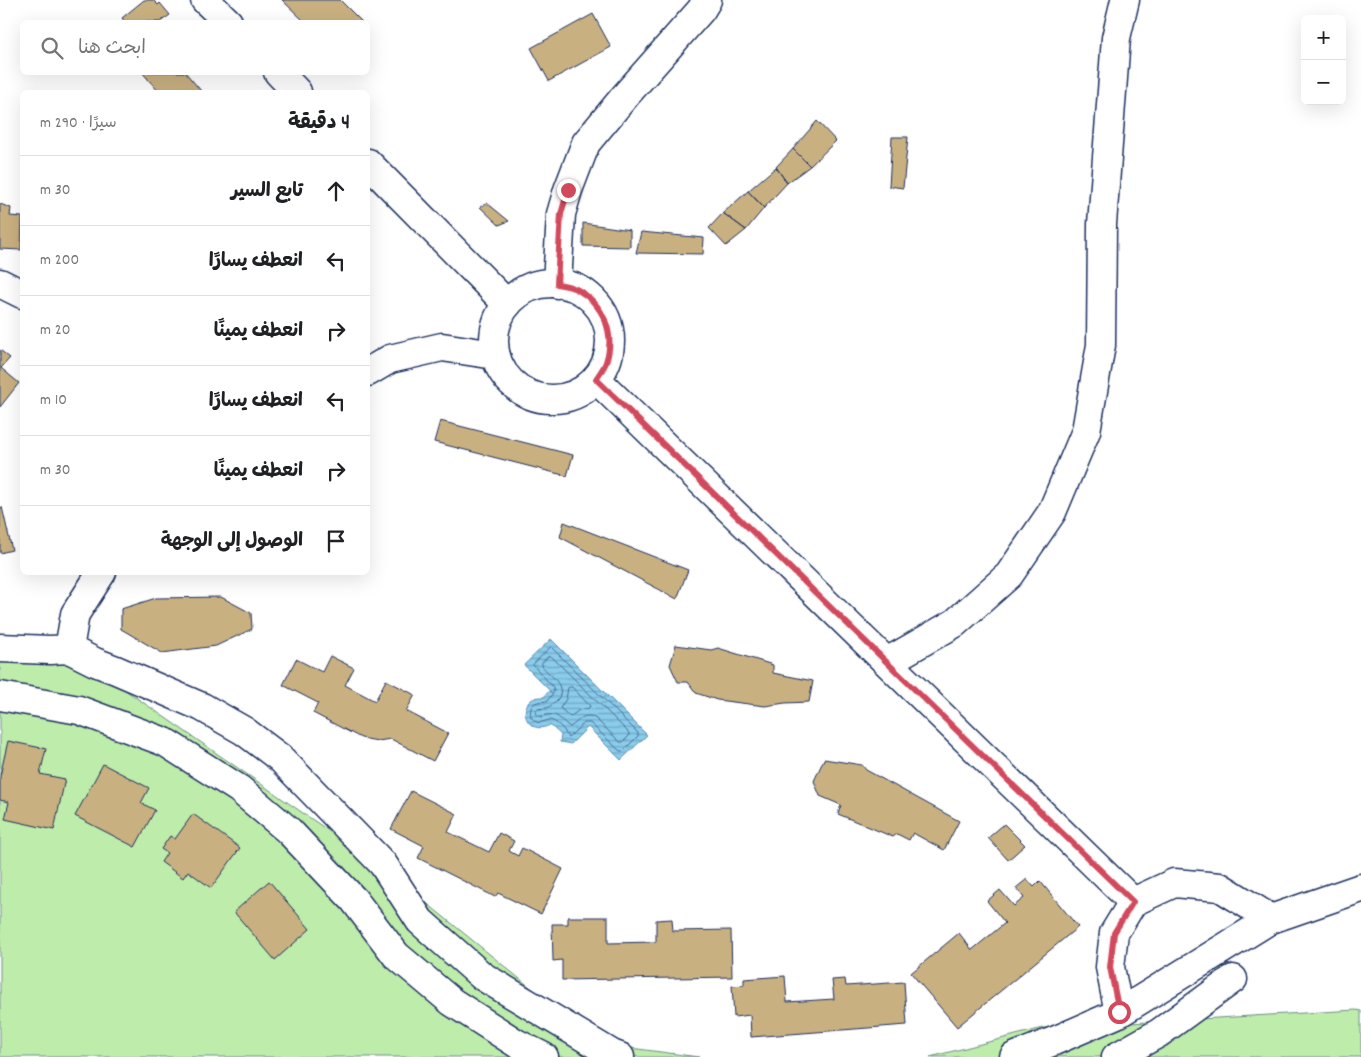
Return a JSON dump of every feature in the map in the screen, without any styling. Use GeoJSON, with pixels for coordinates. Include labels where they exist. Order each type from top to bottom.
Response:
{"type":"FeatureCollection","features":[{"type":"Feature","properties":{"kind":"street"},"geometry":{"type":"LineString","coordinates":[[206,0],[226,20]]}},
{"type":"Feature","properties":{"kind":"street"},"geometry":{"type":"LineString","coordinates":[[557,284],[561,214],[586,144],[625,96],[701,10],[707,0]]}},
{"type":"Feature","properties":{"kind":"street"},"geometry":{"type":"LineString","coordinates":[[887,662],[955,623],[1009,575],[1052,512],[1086,430],[1101,345],[1103,214],[1116,38],[1125,0]]}},
{"type":"Feature","properties":{"kind":"street"},"geometry":{"type":"LineString","coordinates":[[281,75],[296,90]]}},
{"type":"Feature","properties":{"kind":"street"},"geometry":{"type":"LineString","coordinates":[[370,165],[508,304]]}},
{"type":"Feature","properties":{"kind":"street"},"geometry":{"type":"LineString","coordinates":[[0,283],[20,293]]}},
{"type":"Feature","properties":{"kind":"street"},"geometry":{"type":"LineString","coordinates":[[557,284],[574,288],[590,297],[602,311],[608,328],[610,346],[606,364],[596,379],[582,391],[566,398],[548,399],[530,395],[514,386],[502,372],[496,355],[494,337],[498,319],[508,304],[521,292],[538,285],[557,284]]}},
{"type":"Feature","properties":{"kind":"street"},"geometry":{"type":"LineString","coordinates":[[370,371],[390,359],[442,347],[496,355]]}},
{"type":"Feature","properties":{"kind":"street"},"geometry":{"type":"LineString","coordinates":[[596,379],[1133,902]]}},
{"type":"Feature","properties":{"kind":"street"},"geometry":{"type":"LineString","coordinates":[[69,649],[76,614],[100,575]]}},
{"type":"Feature","properties":{"kind":"street"},"geometry":{"type":"LineString","coordinates":[[0,648],[69,649],[95,662],[202,707],[252,736],[280,758],[346,824],[383,864],[420,921],[482,976],[620,1057]]}},
{"type":"Feature","properties":{"kind":"street"},"geometry":{"type":"LineString","coordinates":[[0,696],[79,710],[165,742],[239,789],[289,831],[354,900],[396,955],[452,1002],[516,1043],[544,1057]]}},
{"type":"Feature","properties":{"kind":"street"},"geometry":{"type":"LineString","coordinates":[[1119,1012],[1110,967],[1114,933],[1133,902],[1174,883],[1220,887],[1271,919]]}},
{"type":"Feature","properties":{"kind":"street"},"geometry":{"type":"LineString","coordinates":[[1014,1057],[1054,1042],[1119,1012],[1271,919],[1361,888]]}},
{"type":"Feature","properties":{"kind":"street"},"geometry":{"type":"LineString","coordinates":[[1116,1057],[1160,1033],[1233,980]]}},
{"type":"Feature","properties":{"kind":"green space"},"geometry":{"type":"Polygon","coordinates":[[[0,657],[79,658],[391,874],[600,1044],[699,1057],[0,1057],[0,657]]]}},
{"type":"Feature","properties":{"kind":"green space"},"geometry":{"type":"Polygon","coordinates":[[[1361,1011],[1361,1057],[930,1057],[1043,1028],[1361,1011]]]}},
{"type":"Feature","properties":{"kind":"water"},"geometry":{"type":"Polygon","coordinates":[[[551,639],[647,735],[621,760],[588,727],[571,744],[560,742],[561,735],[550,725],[541,728],[533,726],[528,722],[526,709],[528,702],[535,698],[544,697],[549,691],[552,693],[524,665],[551,639]]]}},
{"type":"Feature","properties":{"kind":"building"},"geometry":{"type":"Polygon","coordinates":[[[144,0],[153,0],[158,5],[160,3],[170,15],[163,20],[124,20],[122,18],[144,0]]]}},
{"type":"Feature","properties":{"kind":"building"},"geometry":{"type":"Polygon","coordinates":[[[282,0],[340,0],[360,20],[303,20],[282,0]]]}},
{"type":"Feature","properties":{"kind":"building"},"geometry":{"type":"Polygon","coordinates":[[[593,14],[611,47],[549,81],[531,48],[593,14]]]}},
{"type":"Feature","properties":{"kind":"building"},"geometry":{"type":"Polygon","coordinates":[[[145,75],[188,75],[200,90],[157,90],[145,75]]]}},
{"type":"Feature","properties":{"kind":"building"},"geometry":{"type":"Polygon","coordinates":[[[817,121],[836,141],[810,166],[793,149],[817,121]]]}},
{"type":"Feature","properties":{"kind":"building"},"geometry":{"type":"Polygon","coordinates":[[[892,137],[908,137],[903,188],[889,186],[892,137]]]}},
{"type":"Feature","properties":{"kind":"building"},"geometry":{"type":"Polygon","coordinates":[[[793,149],[810,166],[787,183],[776,167],[793,149]]]}},
{"type":"Feature","properties":{"kind":"building"},"geometry":{"type":"Polygon","coordinates":[[[776,167],[787,183],[764,208],[748,191],[776,167]]]}},
{"type":"Feature","properties":{"kind":"building"},"geometry":{"type":"Polygon","coordinates":[[[748,191],[764,208],[746,230],[723,213],[748,191]]]}},
{"type":"Feature","properties":{"kind":"building"},"geometry":{"type":"Polygon","coordinates":[[[487,203],[509,221],[499,225],[480,207],[487,203]]]}},
{"type":"Feature","properties":{"kind":"building"},"geometry":{"type":"Polygon","coordinates":[[[0,204],[11,208],[10,216],[20,217],[20,250],[0,249],[0,204]]]}},
{"type":"Feature","properties":{"kind":"building"},"geometry":{"type":"Polygon","coordinates":[[[723,213],[746,230],[726,246],[709,228],[723,213]]]}},
{"type":"Feature","properties":{"kind":"building"},"geometry":{"type":"Polygon","coordinates":[[[583,223],[630,230],[630,247],[583,246],[583,223]]]}},
{"type":"Feature","properties":{"kind":"building"},"geometry":{"type":"Polygon","coordinates":[[[641,232],[704,238],[703,254],[636,253],[641,232]]]}},
{"type":"Feature","properties":{"kind":"building"},"geometry":{"type":"Polygon","coordinates":[[[0,350],[10,358],[1,368],[19,383],[0,407],[0,350]]]}},
{"type":"Feature","properties":{"kind":"building"},"geometry":{"type":"Polygon","coordinates":[[[440,421],[573,455],[567,476],[434,442],[440,421]]]}},
{"type":"Feature","properties":{"kind":"building"},"geometry":{"type":"Polygon","coordinates":[[[2,507],[12,550],[0,553],[0,508],[2,507]]]}},
{"type":"Feature","properties":{"kind":"building"},"geometry":{"type":"Polygon","coordinates":[[[564,522],[688,570],[677,599],[560,537],[564,522]]]}},
{"type":"Feature","properties":{"kind":"building"},"geometry":{"type":"Polygon","coordinates":[[[221,597],[251,613],[252,629],[216,646],[162,653],[121,629],[121,609],[156,598],[221,597]]]}},
{"type":"Feature","properties":{"kind":"building"},"geometry":{"type":"Polygon","coordinates":[[[676,645],[711,650],[718,648],[773,665],[773,673],[813,681],[809,702],[765,706],[717,700],[696,693],[688,682],[678,682],[670,665],[676,645]]]}},
{"type":"Feature","properties":{"kind":"building"},"geometry":{"type":"Polygon","coordinates":[[[330,656],[354,668],[345,685],[375,701],[386,680],[415,695],[406,711],[448,733],[433,761],[391,739],[378,741],[361,738],[313,713],[318,703],[283,685],[296,659],[322,672],[330,656]]]}},
{"type":"Feature","properties":{"kind":"building"},"geometry":{"type":"Polygon","coordinates":[[[8,741],[46,749],[40,774],[65,779],[54,830],[5,819],[9,802],[0,800],[0,776],[8,741]]]}},
{"type":"Feature","properties":{"kind":"building"},"geometry":{"type":"Polygon","coordinates":[[[824,759],[862,765],[866,770],[959,821],[944,850],[913,833],[909,840],[897,834],[893,837],[838,814],[841,805],[820,796],[814,781],[824,759]]]}},
{"type":"Feature","properties":{"kind":"building"},"geometry":{"type":"Polygon","coordinates":[[[103,764],[149,788],[141,803],[155,810],[135,847],[75,816],[103,764]]]}},
{"type":"Feature","properties":{"kind":"building"},"geometry":{"type":"Polygon","coordinates":[[[411,791],[457,814],[448,832],[489,852],[499,833],[514,841],[509,851],[518,856],[522,848],[563,869],[541,914],[498,893],[495,897],[418,858],[424,846],[391,829],[411,791]]]}},
{"type":"Feature","properties":{"kind":"building"},"geometry":{"type":"Polygon","coordinates":[[[193,814],[240,848],[211,888],[188,871],[183,878],[161,862],[167,853],[161,849],[170,836],[175,839],[193,814]]]}},
{"type":"Feature","properties":{"kind":"building"},"geometry":{"type":"Polygon","coordinates":[[[1004,824],[1025,845],[1008,860],[988,838],[1004,824]]]}},
{"type":"Feature","properties":{"kind":"building"},"geometry":{"type":"Polygon","coordinates":[[[1027,879],[1034,887],[1040,881],[1078,927],[957,1027],[911,973],[959,933],[972,950],[1005,923],[987,901],[1000,890],[1014,906],[1024,898],[1016,888],[1027,879]]]}},
{"type":"Feature","properties":{"kind":"building"},"geometry":{"type":"Polygon","coordinates":[[[269,881],[310,929],[275,960],[234,912],[269,881]]]}},
{"type":"Feature","properties":{"kind":"building"},"geometry":{"type":"Polygon","coordinates":[[[568,917],[608,917],[608,943],[656,942],[656,920],[672,919],[673,931],[731,930],[732,977],[562,980],[562,960],[553,961],[552,924],[568,924],[568,917]]]}},
{"type":"Feature","properties":{"kind":"building"},"geometry":{"type":"Polygon","coordinates":[[[785,976],[787,1002],[834,999],[832,980],[845,979],[846,986],[904,982],[907,1025],[751,1037],[750,1015],[734,1017],[732,986],[744,985],[744,979],[785,976]]]}},
{"type":"Feature","properties":{"kind":"route"},"geometry":{"type":"LineString","coordinates":[[568,190],[561,214],[557,284],[574,288],[590,297],[602,311],[608,328],[610,346],[606,364],[596,379],[1133,902],[1114,933],[1110,967],[1119,1012]]}}]}
